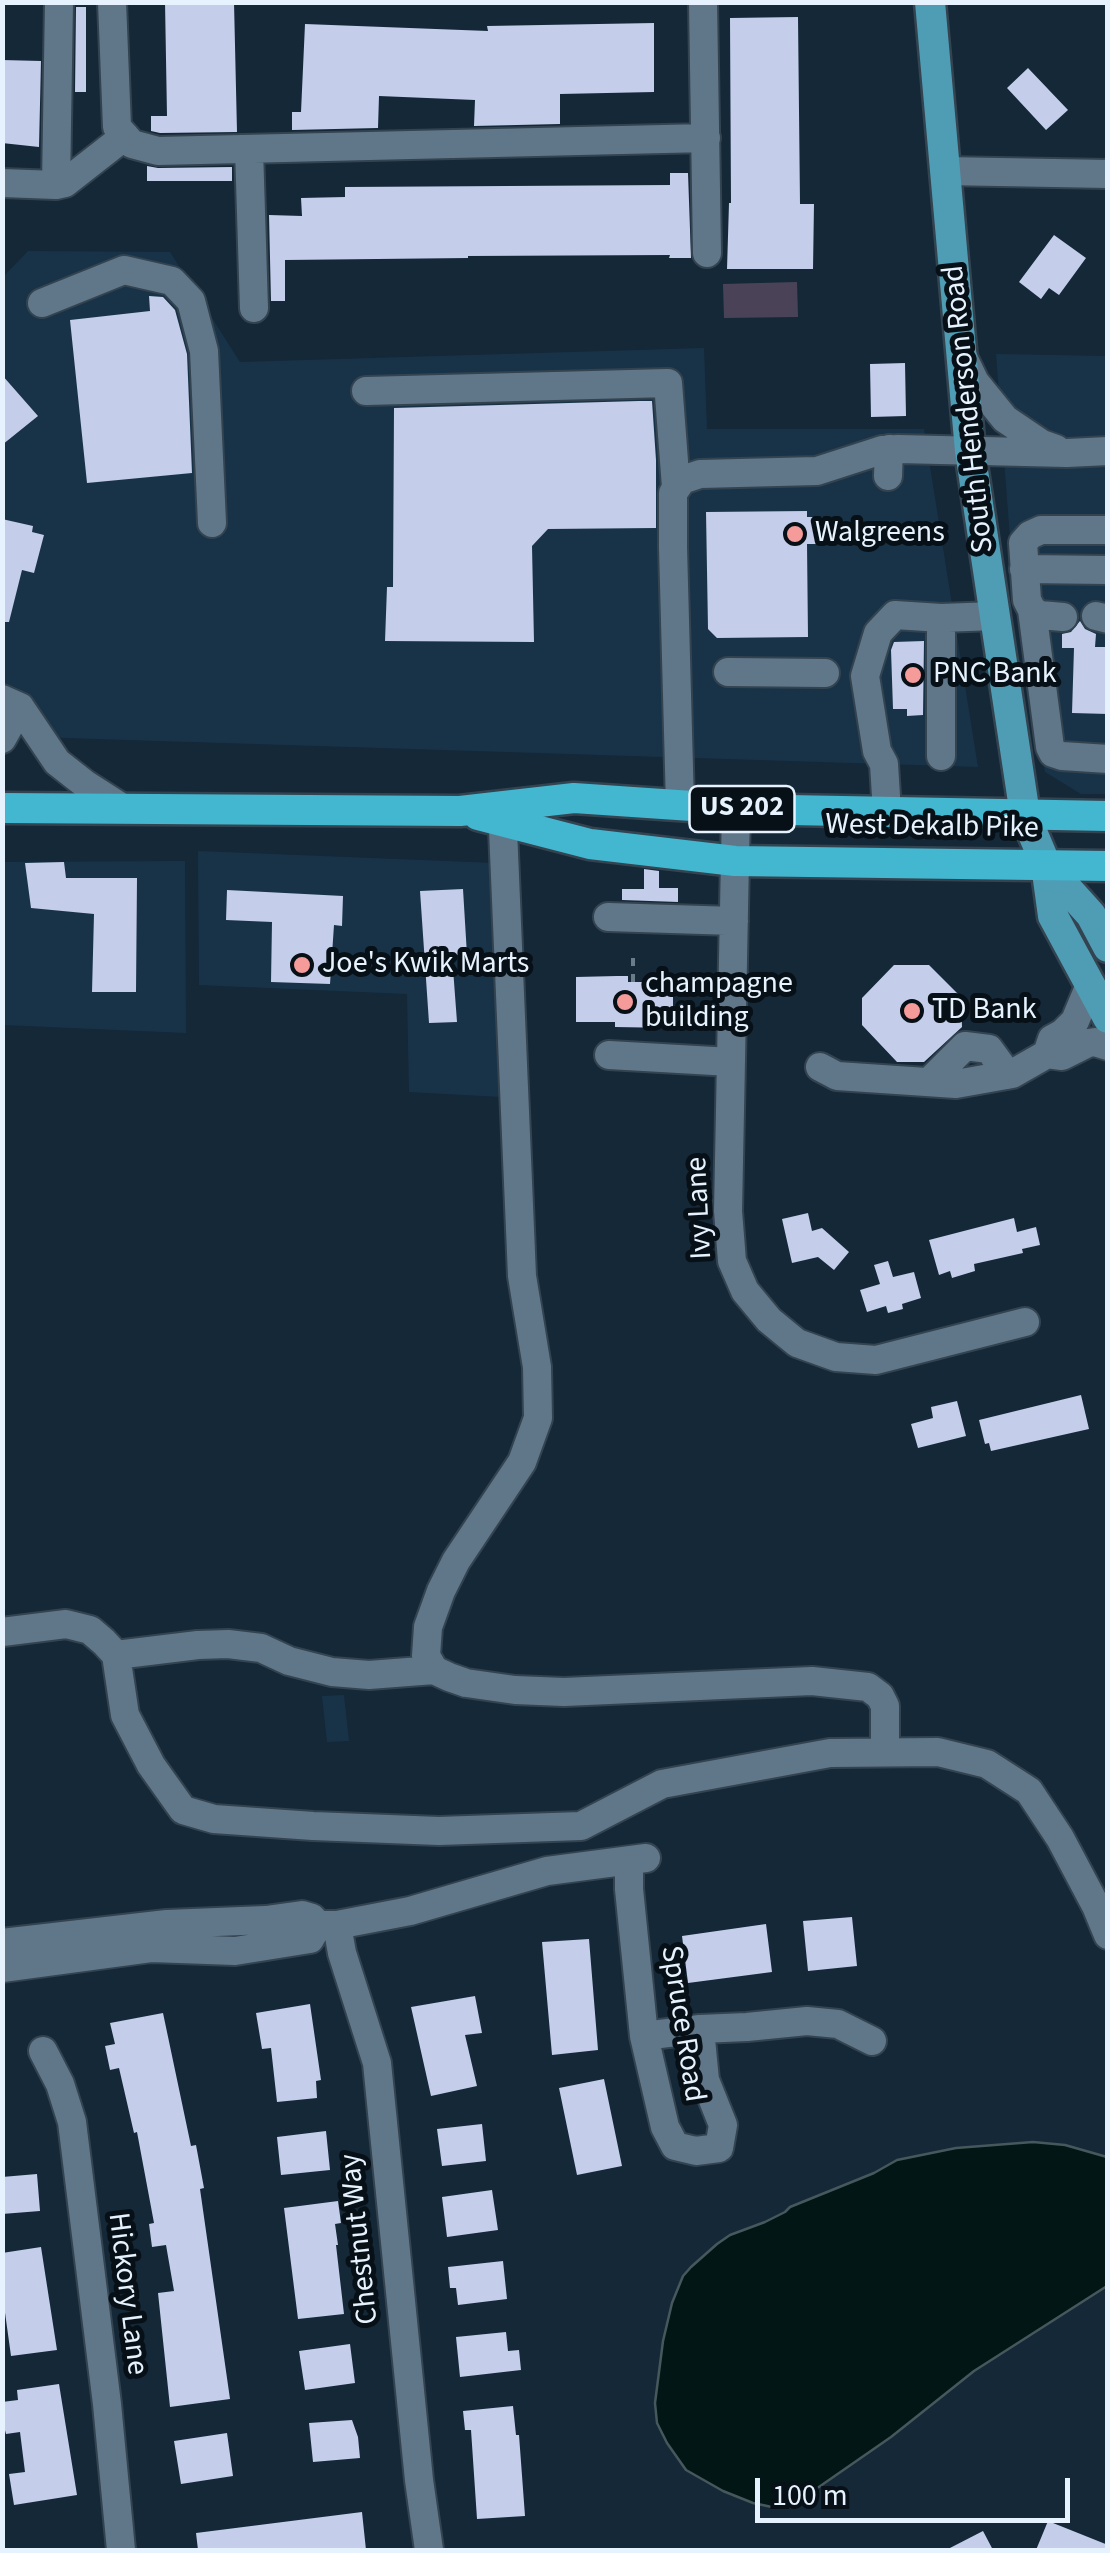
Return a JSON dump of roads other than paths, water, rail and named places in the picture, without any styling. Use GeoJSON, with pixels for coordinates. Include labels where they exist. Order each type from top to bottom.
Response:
{"type":"FeatureCollection","features":[{"type":"Feature","properties":{"kind":"highway","name":"West Dekalb Pike"},"geometry":{"type":"LineString","coordinates":[[503,814],[574,798],[736,809],[1108,816]]}},
{"type":"Feature","properties":{"kind":"highway","name":"West Dekalb Pike"},"geometry":{"type":"LineString","coordinates":[[2,808],[460,811],[503,814],[590,844],[735,861],[1108,866]]}},
{"type":"Feature","properties":{"kind":"main road","name":"South Henderson Road"},"geometry":{"type":"LineString","coordinates":[[930,2],[970,450],[1024,815],[1046,865]]}},
{"type":"Feature","properties":{"kind":"main road"},"geometry":{"type":"LineString","coordinates":[[1046,865],[1090,915],[1108,947]]}},
{"type":"Feature","properties":{"kind":"main road"},"geometry":{"type":"LineString","coordinates":[[1046,865],[1053,916],[1108,1018]]}},
{"type":"Feature","properties":{"kind":"street"},"geometry":{"type":"LineString","coordinates":[[56,185],[59,2]]}},
{"type":"Feature","properties":{"kind":"street"},"geometry":{"type":"LineString","coordinates":[[112,2],[117,127],[132,144],[158,150],[706,138]]}},
{"type":"Feature","properties":{"kind":"street"},"geometry":{"type":"LineString","coordinates":[[702,2],[707,252]]}},
{"type":"Feature","properties":{"kind":"street"},"geometry":{"type":"LineString","coordinates":[[2,183],[66,183],[125,136]]}},
{"type":"Feature","properties":{"kind":"street"},"geometry":{"type":"LineString","coordinates":[[250,149],[254,308]]}},
{"type":"Feature","properties":{"kind":"street"},"geometry":{"type":"LineString","coordinates":[[945,171],[1108,174]]}},
{"type":"Feature","properties":{"kind":"street"},"geometry":{"type":"LineString","coordinates":[[42,303],[124,270],[172,281],[191,300],[204,351],[212,523]]}},
{"type":"Feature","properties":{"kind":"street"},"geometry":{"type":"LineString","coordinates":[[961,355],[975,382],[1005,419],[1042,444],[1066,453]]}},
{"type":"Feature","properties":{"kind":"street"},"geometry":{"type":"LineString","coordinates":[[366,391],[668,383],[676,487]]}},
{"type":"Feature","properties":{"kind":"street"},"geometry":{"type":"LineString","coordinates":[[680,805],[673,494],[689,476],[816,471],[970,450],[1108,452]]}},
{"type":"Feature","properties":{"kind":"street"},"geometry":{"type":"LineString","coordinates":[[1108,530],[1041,530],[1023,543],[1050,747],[1062,756],[1108,759]]}},
{"type":"Feature","properties":{"kind":"street"},"geometry":{"type":"LineString","coordinates":[[887,812],[892,762],[877,750],[865,676],[878,632],[896,615],[941,618],[1027,590],[1108,570]]}},
{"type":"Feature","properties":{"kind":"street"},"geometry":{"type":"LineString","coordinates":[[1027,590],[1040,615],[1063,617]]}},
{"type":"Feature","properties":{"kind":"street"},"geometry":{"type":"LineString","coordinates":[[940,756],[941,618]]}},
{"type":"Feature","properties":{"kind":"street"},"geometry":{"type":"LineString","coordinates":[[728,672],[825,672]]}},
{"type":"Feature","properties":{"kind":"street"},"geometry":{"type":"LineString","coordinates":[[2,739],[12,703]]}},
{"type":"Feature","properties":{"kind":"street"},"geometry":{"type":"LineString","coordinates":[[12,703],[57,762],[124,809]]}},
{"type":"Feature","properties":{"kind":"street","name":"Ivy Lane"},"geometry":{"type":"LineString","coordinates":[[736,809],[728,1211],[732,1261],[745,1291],[769,1320],[797,1343],[836,1357],[876,1360],[1026,1322]]}},
{"type":"Feature","properties":{"kind":"street"},"geometry":{"type":"LineString","coordinates":[[434,1670],[426,1656],[428,1627],[441,1591],[456,1561],[522,1462],[538,1418],[537,1367],[522,1276],[503,814]]}},
{"type":"Feature","properties":{"kind":"street"},"geometry":{"type":"LineString","coordinates":[[608,917],[734,920]]}},
{"type":"Feature","properties":{"kind":"street"},"geometry":{"type":"LineString","coordinates":[[1047,1054],[1052,1040],[1076,1021],[1090,984]]}},
{"type":"Feature","properties":{"kind":"street"},"geometry":{"type":"LineString","coordinates":[[820,1067],[837,1076],[956,1084],[1008,1075],[1047,1054],[1062,1056],[1088,1043],[1108,1046]]}},
{"type":"Feature","properties":{"kind":"street"},"geometry":{"type":"LineString","coordinates":[[609,1056],[731,1062]]}},
{"type":"Feature","properties":{"kind":"street"},"geometry":{"type":"LineString","coordinates":[[2,1632],[66,1624],[90,1630],[116,1655],[125,1714],[151,1764],[183,1810],[214,1819],[438,1830],[581,1826],[662,1784],[830,1753],[938,1752],[987,1764],[1029,1792],[1060,1838],[1108,1935]]}},
{"type":"Feature","properties":{"kind":"street"},"geometry":{"type":"LineString","coordinates":[[116,1655],[228,1644],[262,1648],[289,1662],[332,1672],[370,1675],[434,1670],[466,1683],[532,1691],[812,1681],[868,1687],[880,1696],[884,1706],[885,1752]]}},
{"type":"Feature","properties":{"kind":"street","name":"Spruce Road"},"geometry":{"type":"LineString","coordinates":[[328,1925],[410,1911],[547,1871],[638,1860],[629,1889],[644,2036],[665,2127],[675,2146],[696,2151],[719,2148],[723,2125],[706,2080],[700,2028]]}},
{"type":"Feature","properties":{"kind":"street"},"geometry":{"type":"LineString","coordinates":[[2,1943],[167,1924],[302,1915],[328,1925],[310,1939],[235,1951],[151,1948],[2,1968]]}},
{"type":"Feature","properties":{"kind":"street","name":"Chestnut Way"},"geometry":{"type":"LineString","coordinates":[[328,1925],[342,1954],[377,2063],[429,2550]]}},
{"type":"Feature","properties":{"kind":"street"},"geometry":{"type":"LineString","coordinates":[[644,2036],[807,2021],[838,2024],[872,2041]]}},
{"type":"Feature","properties":{"kind":"street","name":"Hickory Lane"},"geometry":{"type":"LineString","coordinates":[[43,2051],[60,2084],[72,2122],[121,2550]]}},
{"type":"Feature","properties":{"kind":"place","name":"Walgreens"},"geometry":{"type":"Point","coordinates":[795,534]}},
{"type":"Feature","properties":{"kind":"place","name":"PNC Bank"},"geometry":{"type":"Point","coordinates":[913,675]}},
{"type":"Feature","properties":{"kind":"place","name":"Joe's Kwik Marts"},"geometry":{"type":"Point","coordinates":[302,965]}},
{"type":"Feature","properties":{"kind":"place","name":"champagne building"},"geometry":{"type":"Point","coordinates":[625,1002]}},
{"type":"Feature","properties":{"kind":"place","name":"TD Bank"},"geometry":{"type":"Point","coordinates":[912,1011]}}]}
